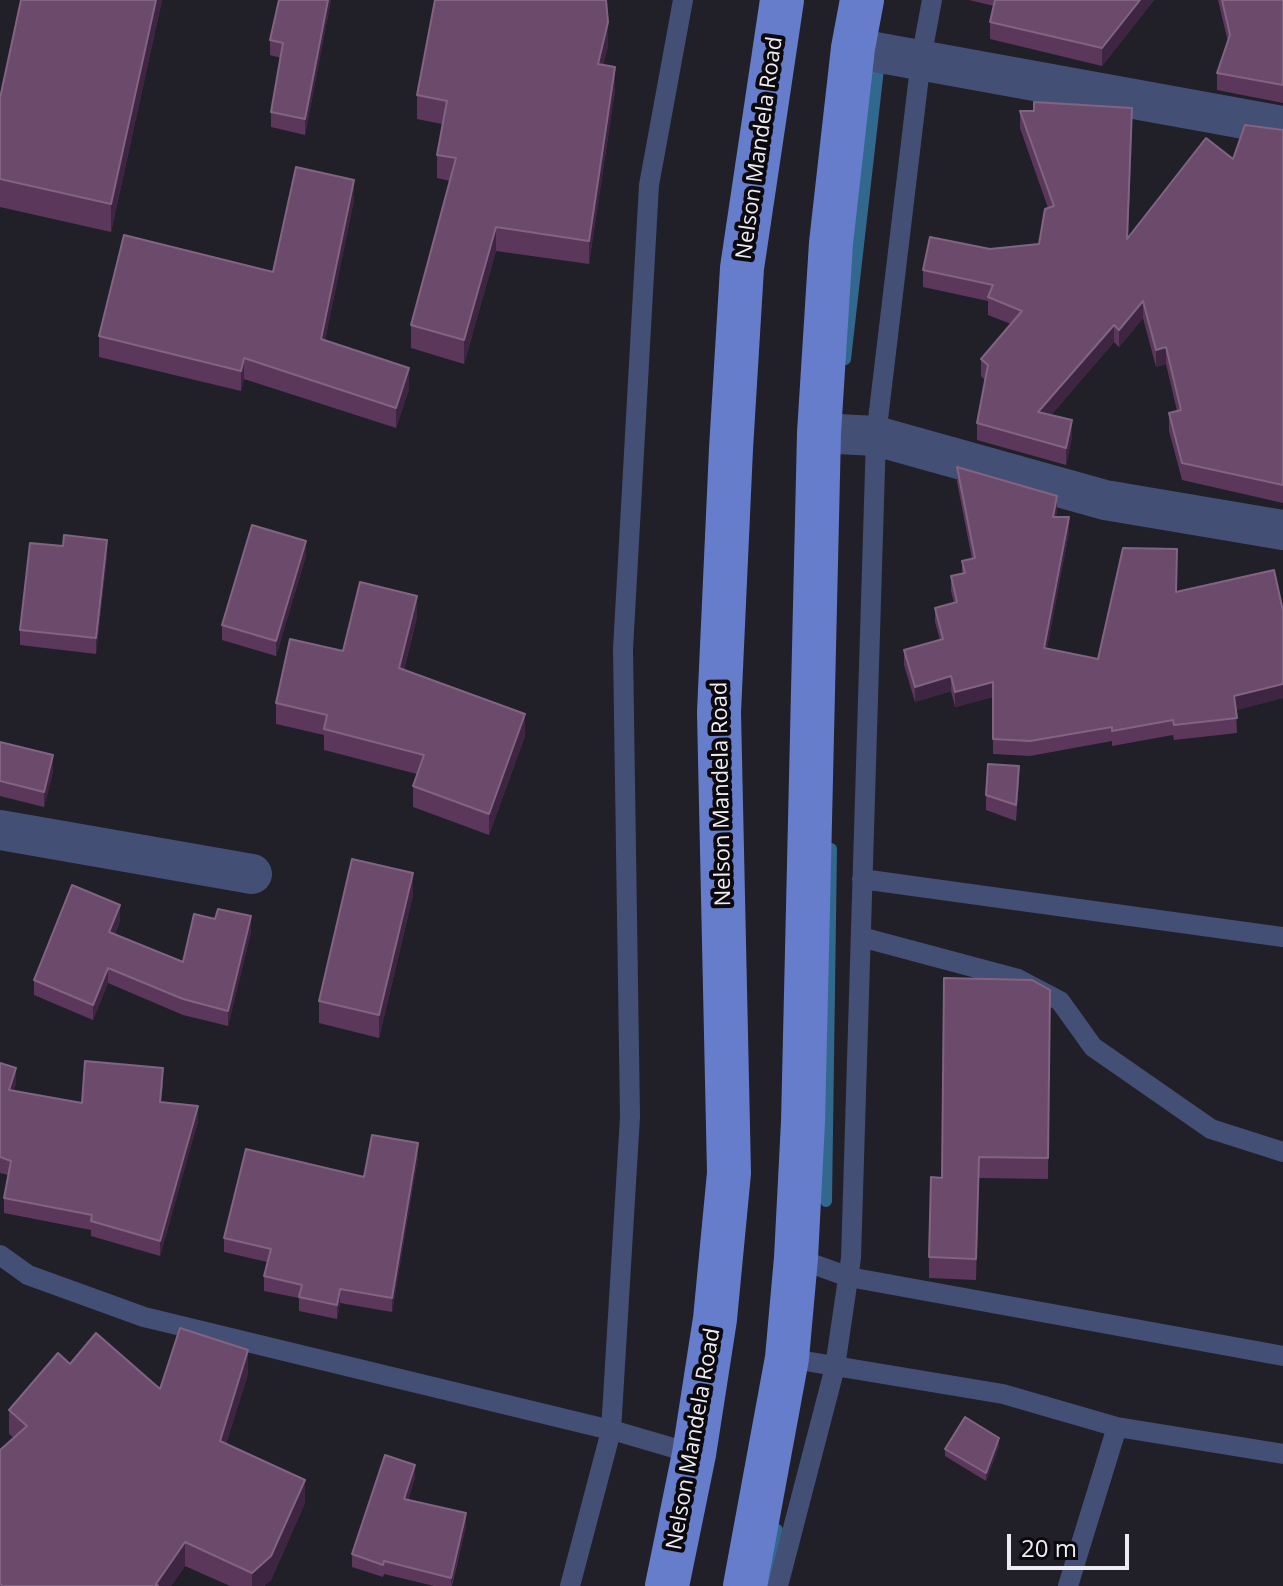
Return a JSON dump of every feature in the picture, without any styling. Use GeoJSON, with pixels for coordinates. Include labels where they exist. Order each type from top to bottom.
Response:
{"type":"FeatureCollection","features":[{"type":"Feature","properties":{"kind":"main road","name":"Nelson Mandela Road"},"geometry":{"type":"LineString","coordinates":[[667,1586],[694,1454],[715,1319],[729,1173],[719,712],[741,283],[782,0]]}},
{"type":"Feature","properties":{"kind":"main road"},"geometry":{"type":"LineString","coordinates":[[745,1586],[787,1358],[796,1258],[803,1122],[819,433],[831,243],[853,48],[862,0]]}},
{"type":"Feature","properties":{"kind":"street"},"geometry":{"type":"LineString","coordinates":[[853,48],[1185,111],[1283,126]]}},
{"type":"Feature","properties":{"kind":"street"},"geometry":{"type":"LineString","coordinates":[[819,433],[876,436],[1105,500],[1283,530]]}},
{"type":"Feature","properties":{"kind":"street"},"geometry":{"type":"LineString","coordinates":[[0,830],[252,874]]}},
{"type":"Feature","properties":{"kind":"lane"},"geometry":{"type":"LineString","coordinates":[[570,1586],[611,1431],[630,1117],[623,649],[649,185],[683,0]]}},
{"type":"Feature","properties":{"kind":"lane"},"geometry":{"type":"LineString","coordinates":[[778,1586],[835,1367],[849,1277],[876,436],[921,59],[932,0]]}},
{"type":"Feature","properties":{"kind":"lane"},"geometry":{"type":"LineString","coordinates":[[862,879],[1283,937]]}},
{"type":"Feature","properties":{"kind":"lane"},"geometry":{"type":"LineString","coordinates":[[861,937],[1018,979],[1060,1001],[1093,1047],[1211,1129],[1283,1152]]}},
{"type":"Feature","properties":{"kind":"lane"},"geometry":{"type":"LineString","coordinates":[[0,1255],[28,1275],[144,1317],[694,1454]]}},
{"type":"Feature","properties":{"kind":"lane"},"geometry":{"type":"LineString","coordinates":[[796,1258],[849,1277],[1283,1356]]}},
{"type":"Feature","properties":{"kind":"lane"},"geometry":{"type":"LineString","coordinates":[[787,1358],[1003,1394],[1117,1427],[1283,1454]]}},
{"type":"Feature","properties":{"kind":"lane"},"geometry":{"type":"LineString","coordinates":[[1068,1586],[1117,1427]]}},
{"type":"Feature","properties":{"kind":"building"},"geometry":{"type":"Polygon","coordinates":[[[21,0],[156,0],[111,204],[0,179],[0,98],[21,0]]]}},
{"type":"Feature","properties":{"kind":"building"},"geometry":{"type":"Polygon","coordinates":[[[279,0],[328,0],[305,119],[271,112],[283,43],[270,40],[279,0]]]}},
{"type":"Feature","properties":{"kind":"building"},"geometry":{"type":"Polygon","coordinates":[[[435,0],[606,0],[608,22],[598,64],[615,67],[589,241],[496,227],[464,340],[411,325],[456,158],[437,155],[447,101],[417,95],[435,0]]]}},
{"type":"Feature","properties":{"kind":"building"},"geometry":{"type":"Polygon","coordinates":[[[995,0],[1140,0],[1102,48],[990,22],[995,0]]]}},
{"type":"Feature","properties":{"kind":"building"},"geometry":{"type":"Polygon","coordinates":[[[1222,0],[1283,0],[1283,85],[1217,73],[1230,35],[1222,0]]]}},
{"type":"Feature","properties":{"kind":"building"},"geometry":{"type":"Polygon","coordinates":[[[1034,102],[1132,108],[1127,239],[1206,138],[1233,159],[1245,125],[1283,130],[1283,485],[1182,463],[1169,413],[1181,410],[1166,347],[1156,350],[1143,301],[1119,330],[1114,325],[1038,412],[1072,420],[1066,448],[977,423],[988,365],[981,359],[1022,311],[988,297],[993,285],[923,270],[930,237],[990,249],[1039,244],[1045,209],[1054,206],[1020,111],[1034,111],[1034,102]]]}},
{"type":"Feature","properties":{"kind":"building"},"geometry":{"type":"Polygon","coordinates":[[[296,167],[354,180],[321,339],[409,368],[396,408],[244,358],[241,371],[99,336],[124,235],[273,272],[296,167]]]}},
{"type":"Feature","properties":{"kind":"building"},"geometry":{"type":"Polygon","coordinates":[[[957,467],[1057,496],[1053,517],[1069,517],[1044,648],[1098,659],[1123,548],[1177,549],[1176,592],[1274,570],[1283,611],[1283,684],[1234,696],[1237,718],[1174,725],[1173,720],[1030,741],[993,739],[993,682],[955,692],[951,676],[915,687],[904,650],[943,639],[935,608],[957,602],[951,576],[965,573],[962,561],[975,558],[957,467]]]}},
{"type":"Feature","properties":{"kind":"building"},"geometry":{"type":"Polygon","coordinates":[[[252,525],[306,541],[276,641],[222,625],[252,525]]]}},
{"type":"Feature","properties":{"kind":"building"},"geometry":{"type":"Polygon","coordinates":[[[64,535],[107,540],[96,638],[20,630],[30,543],[63,546],[64,535]]]}},
{"type":"Feature","properties":{"kind":"building"},"geometry":{"type":"Polygon","coordinates":[[[360,582],[417,596],[399,668],[525,714],[489,814],[413,786],[424,755],[324,729],[327,715],[276,703],[290,639],[343,651],[360,582]]]}},
{"type":"Feature","properties":{"kind":"building"},"geometry":{"type":"Polygon","coordinates":[[[0,742],[53,755],[44,792],[0,781],[0,742]]]}},
{"type":"Feature","properties":{"kind":"building"},"geometry":{"type":"Polygon","coordinates":[[[988,764],[1019,766],[1016,805],[986,795],[988,764]]]}},
{"type":"Feature","properties":{"kind":"building"},"geometry":{"type":"Polygon","coordinates":[[[352,859],[413,873],[379,1015],[319,1001],[352,859]]]}},
{"type":"Feature","properties":{"kind":"building"},"geometry":{"type":"Polygon","coordinates":[[[72,885],[120,905],[109,932],[183,962],[194,914],[215,919],[218,909],[251,916],[228,1011],[183,999],[108,968],[93,1005],[34,980],[72,885]]]}},
{"type":"Feature","properties":{"kind":"building"},"geometry":{"type":"Polygon","coordinates":[[[944,978],[1032,980],[1050,990],[1048,1158],[979,1157],[976,1259],[929,1257],[931,1177],[942,1178],[944,978]]]}},
{"type":"Feature","properties":{"kind":"building"},"geometry":{"type":"Polygon","coordinates":[[[85,1061],[163,1068],[160,1102],[198,1106],[160,1241],[91,1221],[92,1215],[4,1198],[11,1161],[0,1157],[0,1063],[16,1068],[9,1090],[82,1103],[85,1061]]]}},
{"type":"Feature","properties":{"kind":"building"},"geometry":{"type":"Polygon","coordinates":[[[372,1135],[418,1143],[392,1298],[340,1289],[337,1305],[299,1297],[302,1285],[264,1276],[271,1249],[224,1238],[246,1149],[364,1177],[372,1135]]]}},
{"type":"Feature","properties":{"kind":"building"},"geometry":{"type":"Polygon","coordinates":[[[180,1328],[248,1350],[220,1441],[305,1480],[271,1556],[252,1573],[185,1542],[156,1584],[158,1586],[2,1586],[0,1450],[27,1426],[9,1410],[58,1353],[70,1364],[96,1333],[160,1389],[180,1328]]]}},
{"type":"Feature","properties":{"kind":"building"},"geometry":{"type":"Polygon","coordinates":[[[965,1417],[999,1438],[986,1473],[945,1449],[965,1417]]]}},
{"type":"Feature","properties":{"kind":"building"},"geometry":{"type":"Polygon","coordinates":[[[385,1455],[415,1465],[404,1499],[466,1513],[451,1578],[384,1561],[383,1565],[352,1554],[385,1455]]]}},
{"type":"Feature","properties":{"kind":"waterway"},"geometry":{"type":"LineString","coordinates":[[845,359],[879,60]]}},
{"type":"Feature","properties":{"kind":"waterway"},"geometry":{"type":"LineString","coordinates":[[826,1201],[831,849]]}},
{"type":"Feature","properties":{"kind":"waterway"},"geometry":{"type":"LineString","coordinates":[[768,1586],[777,1530]]}}]}
